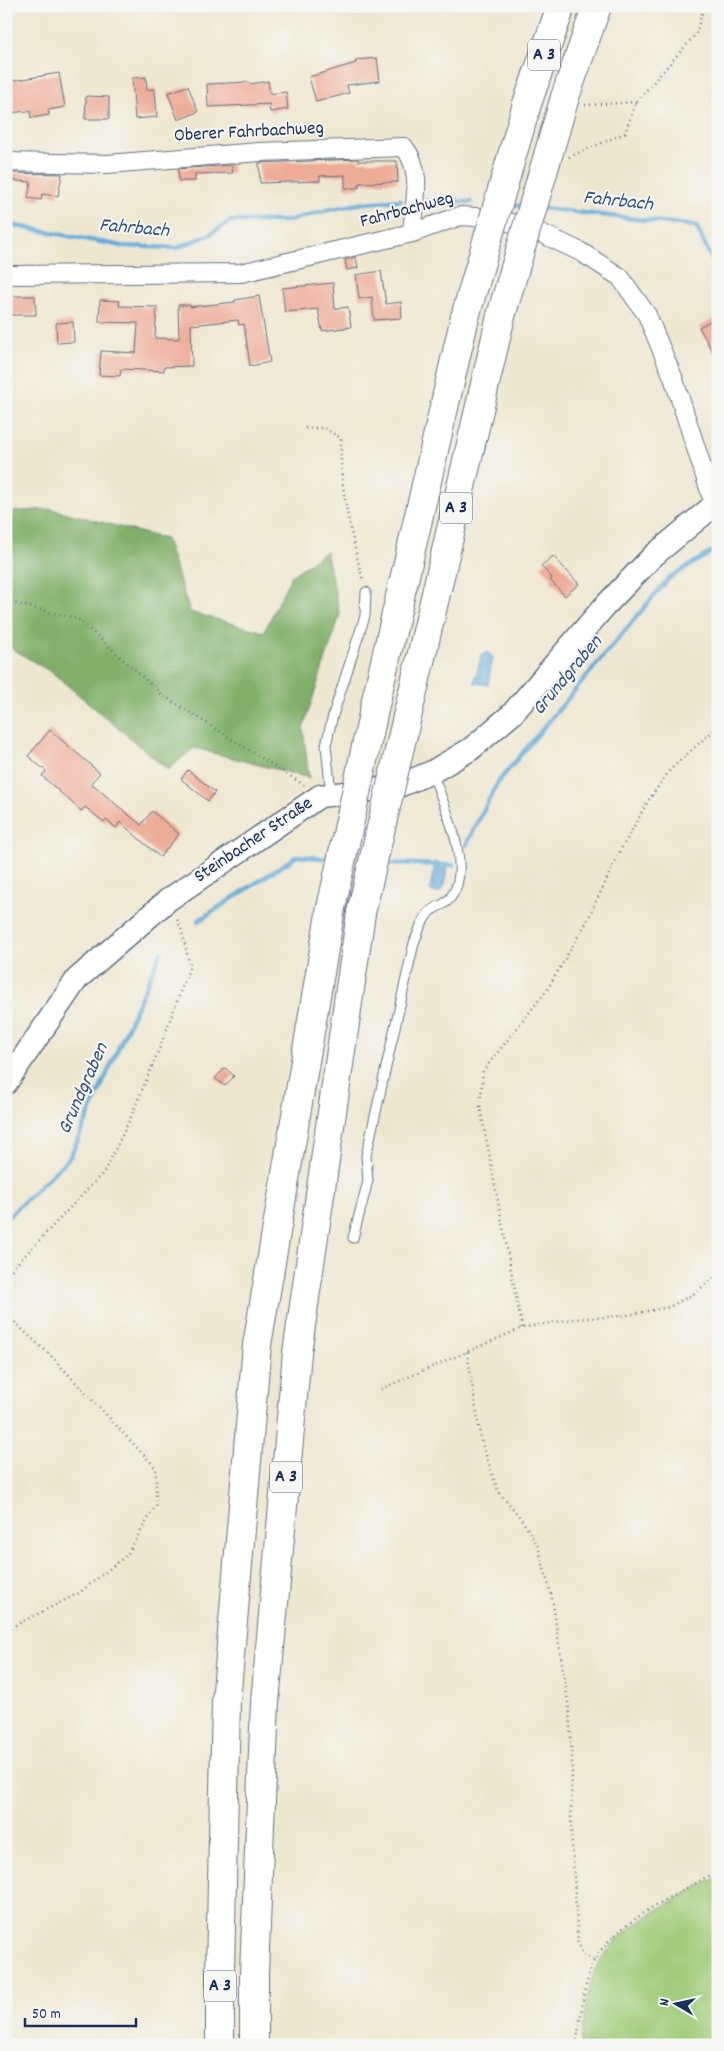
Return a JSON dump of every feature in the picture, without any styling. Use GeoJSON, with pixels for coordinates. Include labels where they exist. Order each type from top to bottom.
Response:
{"type":"FeatureCollection","features":[{"type":"Feature","properties":{"kind":"highway","name":"A 3"},"geometry":{"type":"LineString","coordinates":[[220,2045],[226,1702],[256,1345],[331,908],[377,696],[465,317],[527,104],[561,6]]}},
{"type":"Feature","properties":{"kind":"highway","name":"A 3"},"geometry":{"type":"LineString","coordinates":[[254,2045],[254,1974],[265,1702],[297,1353],[361,913],[501,316],[565,97],[597,6]]}},
{"type":"Feature","properties":{"kind":"street","name":"Oberer Fahrbachweg"},"geometry":{"type":"LineString","coordinates":[[6,162],[107,164],[259,152],[404,147],[412,157],[417,174],[412,233]]}},
{"type":"Feature","properties":{"kind":"street","name":"Fahrbachweg"},"geometry":{"type":"LineString","coordinates":[[6,275],[241,273],[412,233],[460,216],[492,218],[528,227],[581,252],[620,277],[647,315],[673,377],[716,503]]}},
{"type":"Feature","properties":{"kind":"street","name":"Steinbacher Straße"},"geometry":{"type":"LineString","coordinates":[[6,1083],[76,979],[168,900],[326,795],[396,787],[432,772],[471,749],[512,714],[603,608],[653,556],[716,503]]}},
{"type":"Feature","properties":{"kind":"lane"},"geometry":{"type":"LineString","coordinates":[[326,795],[326,745],[333,714],[365,616],[366,592]]}},
{"type":"Feature","properties":{"kind":"lane"},"geometry":{"type":"LineString","coordinates":[[353,1238],[368,1181],[366,1156],[414,943],[422,924],[432,910],[443,906],[451,898],[457,888],[460,876],[460,863],[454,838],[432,772]]}},
{"type":"Feature","properties":{"kind":"path"},"geometry":{"type":"LineString","coordinates":[[636,102],[696,34],[704,6]]}},
{"type":"Feature","properties":{"kind":"path"},"geometry":{"type":"LineString","coordinates":[[305,428],[324,428],[342,438],[340,462],[347,518],[366,592]]}},
{"type":"Feature","properties":{"kind":"path"},"geometry":{"type":"LineString","coordinates":[[6,601],[78,619],[164,696],[326,795]]}},
{"type":"Feature","properties":{"kind":"path"},"geometry":{"type":"LineString","coordinates":[[522,1328],[480,1106],[483,1071],[547,990],[586,923],[618,855],[648,800],[670,770],[718,726]]}},
{"type":"Feature","properties":{"kind":"path"},"geometry":{"type":"LineString","coordinates":[[6,1278],[11,1270],[104,1172],[130,1119],[160,1047],[190,966],[181,928],[168,900]]}},
{"type":"Feature","properties":{"kind":"path"},"geometry":{"type":"LineString","coordinates":[[381,1389],[522,1328],[573,1319],[622,1316],[669,1307],[692,1295],[718,1275]]}},
{"type":"Feature","properties":{"kind":"path"},"geometry":{"type":"LineString","coordinates":[[6,1310],[11,1319],[52,1357],[156,1468],[156,1505],[127,1555],[79,1593],[6,1630]]}},
{"type":"Feature","properties":{"kind":"path"},"geometry":{"type":"LineString","coordinates":[[467,1352],[481,1440],[498,1491],[520,1517],[538,1546],[552,1598],[568,1709],[572,1758],[570,1827],[578,1942],[583,1955],[595,1960]]}},
{"type":"Feature","properties":{"kind":"path"},"geometry":{"type":"LineString","coordinates":[[576,2045],[588,1977],[595,1960],[608,1941],[634,1921],[718,1871]]}},
{"type":"Feature","properties":{"kind":"green space"},"geometry":{"type":"Polygon","coordinates":[[[52,509],[166,539],[190,612],[264,632],[291,576],[326,551],[340,615],[303,728],[309,778],[194,748],[168,770],[54,674],[6,645],[6,512],[52,509]]]}},
{"type":"Feature","properties":{"kind":"green space"},"geometry":{"type":"Polygon","coordinates":[[[718,1877],[718,2045],[580,2045],[592,1977],[605,1954],[617,1940],[649,1915],[718,1877]]]}},
{"type":"Feature","properties":{"kind":"water"},"geometry":{"type":"Polygon","coordinates":[[[488,652],[493,657],[488,685],[474,683],[482,654],[488,652]]]}},
{"type":"Feature","properties":{"kind":"water"},"geometry":{"type":"Polygon","coordinates":[[[435,862],[448,865],[444,886],[439,893],[432,892],[430,889],[435,862]]]}},
{"type":"Feature","properties":{"kind":"building"},"geometry":{"type":"Polygon","coordinates":[[[377,58],[380,81],[347,85],[349,93],[316,102],[309,77],[356,63],[356,60],[377,58]]]}},
{"type":"Feature","properties":{"kind":"building"},"geometry":{"type":"Polygon","coordinates":[[[59,73],[65,107],[48,110],[49,115],[31,118],[30,111],[6,113],[6,82],[59,73]]]}},
{"type":"Feature","properties":{"kind":"building"},"geometry":{"type":"Polygon","coordinates":[[[146,77],[147,90],[155,89],[157,117],[135,119],[132,78],[146,77]]]}},
{"type":"Feature","properties":{"kind":"building"},"geometry":{"type":"Polygon","coordinates":[[[268,81],[270,94],[286,92],[288,109],[270,112],[269,104],[208,107],[207,84],[249,82],[250,84],[268,81]]]}},
{"type":"Feature","properties":{"kind":"building"},"geometry":{"type":"Polygon","coordinates":[[[188,86],[198,112],[178,120],[168,93],[188,86]]]}},
{"type":"Feature","properties":{"kind":"building"},"geometry":{"type":"Polygon","coordinates":[[[86,96],[109,97],[109,119],[85,119],[86,96]]]}},
{"type":"Feature","properties":{"kind":"building"},"geometry":{"type":"Polygon","coordinates":[[[358,159],[358,161],[397,161],[398,182],[359,183],[359,188],[345,188],[345,175],[320,176],[320,181],[260,183],[259,163],[358,159]]]}},
{"type":"Feature","properties":{"kind":"building"},"geometry":{"type":"Polygon","coordinates":[[[232,165],[233,173],[195,174],[195,181],[179,181],[178,169],[232,165]]]}},
{"type":"Feature","properties":{"kind":"building"},"geometry":{"type":"Polygon","coordinates":[[[6,173],[62,174],[58,196],[42,194],[41,200],[28,198],[31,182],[6,180],[6,173]]]}},
{"type":"Feature","properties":{"kind":"building"},"geometry":{"type":"Polygon","coordinates":[[[356,257],[358,268],[347,270],[345,260],[356,257]]]}},
{"type":"Feature","properties":{"kind":"building"},"geometry":{"type":"Polygon","coordinates":[[[381,271],[386,304],[401,302],[402,318],[374,320],[372,297],[359,299],[356,275],[381,271]]]}},
{"type":"Feature","properties":{"kind":"building"},"geometry":{"type":"Polygon","coordinates":[[[333,283],[335,309],[348,307],[351,327],[322,331],[318,309],[285,312],[282,288],[333,283]]]}},
{"type":"Feature","properties":{"kind":"building"},"geometry":{"type":"Polygon","coordinates":[[[8,296],[35,296],[36,315],[8,315],[8,296]]]}},
{"type":"Feature","properties":{"kind":"building"},"geometry":{"type":"Polygon","coordinates":[[[259,296],[270,362],[250,366],[244,324],[239,325],[238,320],[191,325],[192,366],[164,367],[164,371],[121,369],[120,376],[99,375],[101,351],[136,353],[138,323],[99,322],[100,300],[120,301],[119,306],[157,307],[155,338],[179,339],[178,305],[190,305],[190,307],[235,302],[235,300],[259,296]]]}},
{"type":"Feature","properties":{"kind":"building"},"geometry":{"type":"Polygon","coordinates":[[[718,317],[718,361],[699,327],[718,317]]]}},
{"type":"Feature","properties":{"kind":"building"},"geometry":{"type":"Polygon","coordinates":[[[73,322],[74,342],[57,343],[56,323],[73,322]]]}},
{"type":"Feature","properties":{"kind":"building"},"geometry":{"type":"Polygon","coordinates":[[[553,556],[579,584],[565,596],[550,580],[552,578],[541,566],[553,556]]]}},
{"type":"Feature","properties":{"kind":"building"},"geometry":{"type":"Polygon","coordinates":[[[50,730],[100,773],[91,783],[141,825],[152,811],[179,834],[160,857],[120,822],[116,828],[106,820],[104,822],[85,807],[81,811],[42,776],[46,771],[28,756],[50,730]]]}},
{"type":"Feature","properties":{"kind":"building"},"geometry":{"type":"Polygon","coordinates":[[[188,770],[215,792],[208,801],[181,779],[188,770]]]}},
{"type":"Feature","properties":{"kind":"building"},"geometry":{"type":"Polygon","coordinates":[[[225,1068],[234,1076],[225,1086],[215,1078],[225,1068]]]}},
{"type":"Feature","properties":{"kind":"waterway","name":"Fahrbach"},"geometry":{"type":"LineString","coordinates":[[6,226],[11,225],[122,246],[177,248],[211,234],[230,221],[287,221],[363,203],[401,200]]}},
{"type":"Feature","properties":{"kind":"waterway","name":"Fahrbach"},"geometry":{"type":"LineString","coordinates":[[424,201],[471,202]]}},
{"type":"Feature","properties":{"kind":"waterway","name":"Fahrbach"},"geometry":{"type":"LineString","coordinates":[[506,204],[523,206]]}},
{"type":"Feature","properties":{"kind":"waterway","name":"Fahrbach"},"geometry":{"type":"LineString","coordinates":[[541,208],[696,226],[718,272]]}},
{"type":"Feature","properties":{"kind":"waterway","name":"Grundgraben"},"geometry":{"type":"LineString","coordinates":[[466,845],[498,782],[669,578],[718,548]]}},
{"type":"Feature","properties":{"kind":"waterway","name":"Grundgraben"},"geometry":{"type":"LineString","coordinates":[[198,921],[297,856],[332,859]]}},
{"type":"Feature","properties":{"kind":"waterway","name":"Grundgraben"},"geometry":{"type":"LineString","coordinates":[[382,863],[454,865]]}},
{"type":"Feature","properties":{"kind":"waterway","name":"Grundgraben"},"geometry":{"type":"LineString","coordinates":[[6,1219],[70,1157],[161,952]]}}]}
